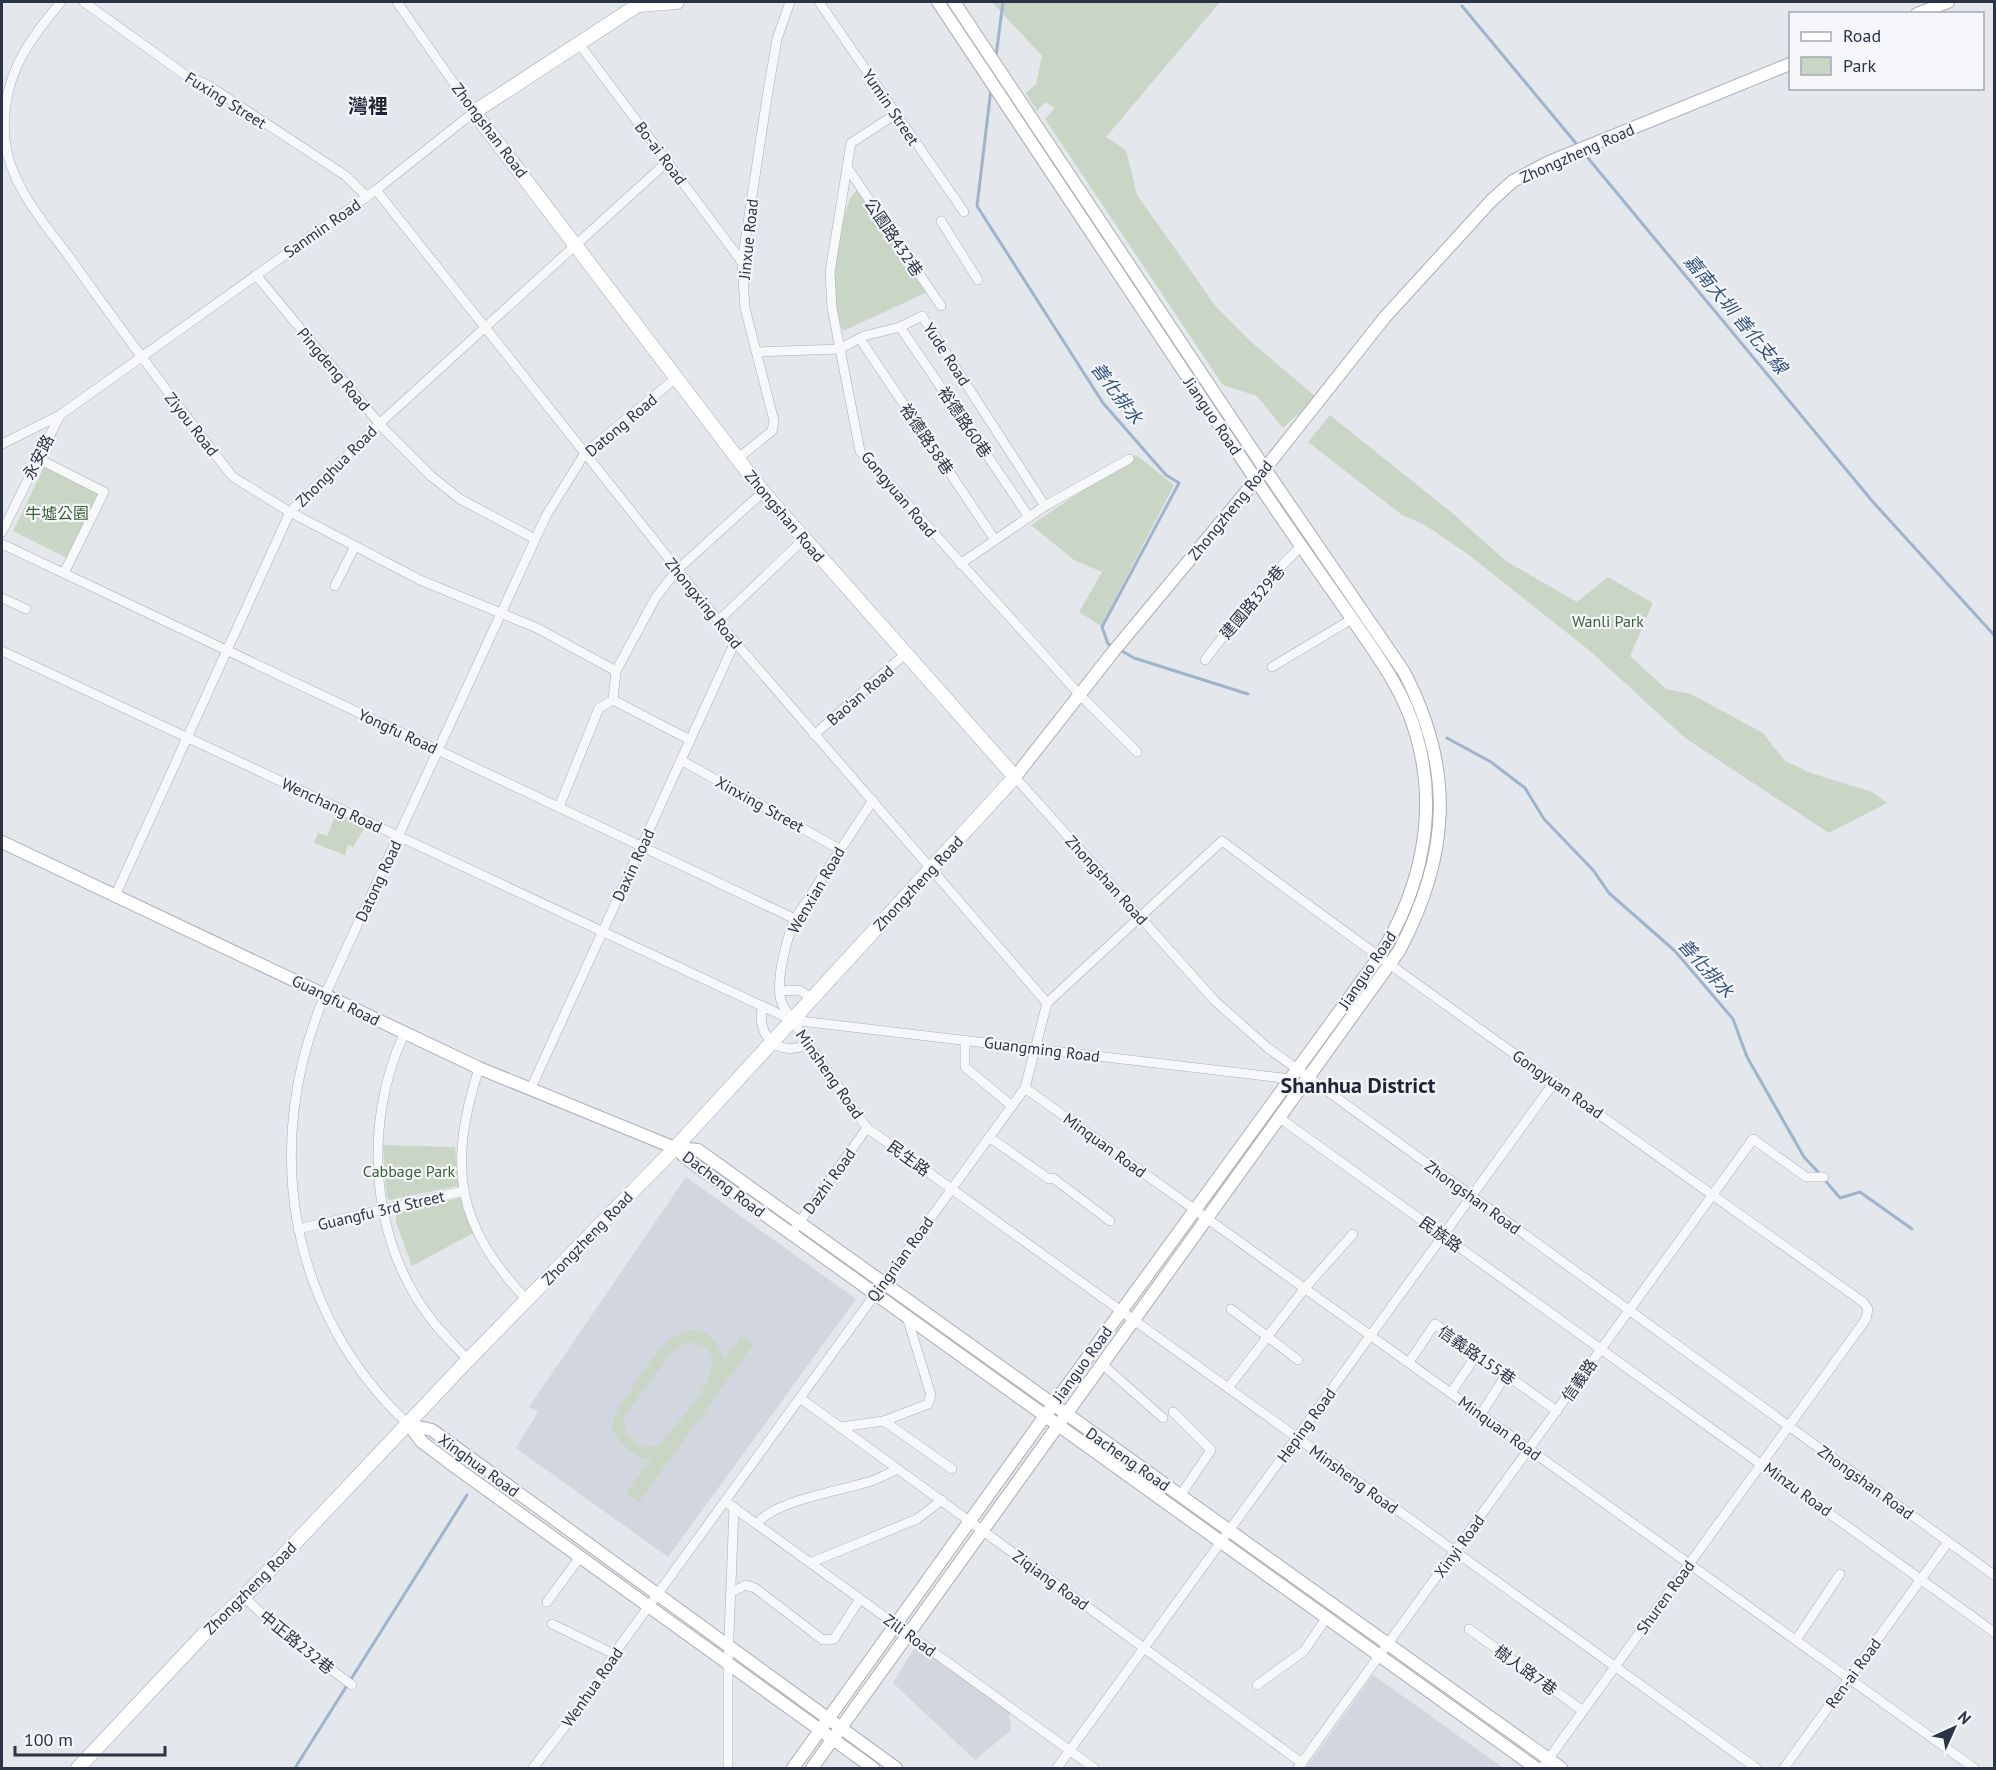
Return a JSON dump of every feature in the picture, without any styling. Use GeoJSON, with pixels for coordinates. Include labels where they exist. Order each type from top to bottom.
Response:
{"type":"FeatureCollection","features":[{"type":"Feature","properties":{"kind":"main road"},"geometry":{"type":"LineString","coordinates":[[636,3],[677,2]]}},
{"type":"Feature","properties":{"kind":"main road","name":"Sanmin Road"},"geometry":{"type":"LineString","coordinates":[[474,112],[580,45],[636,3]]}},
{"type":"Feature","properties":{"kind":"main road","name":"Zhongshan Road"},"geometry":{"type":"LineString","coordinates":[[474,112],[577,244],[763,492],[1015,777]]}},
{"type":"Feature","properties":{"kind":"main road","name":"Zhongzheng Road"},"geometry":{"type":"LineString","coordinates":[[78,1768],[203,1635],[244,1597],[468,1360],[675,1148],[1015,777]]}},
{"type":"Feature","properties":{"kind":"street","name":"Ziyou Road"},"geometry":{"type":"LineString","coordinates":[[61,2],[31,37],[19,57],[11,82],[5,123],[9,159],[24,193],[140,358],[233,477],[290,513],[420,580],[537,628],[616,671]]}},
{"type":"Feature","properties":{"kind":"street","name":"Fuxing Street"},"geometry":{"type":"LineString","coordinates":[[84,2],[188,77],[206,84],[346,176],[367,197]]}},
{"type":"Feature","properties":{"kind":"street","name":"Zhongshan Road"},"geometry":{"type":"LineString","coordinates":[[398,2],[474,112]]}},
{"type":"Feature","properties":{"kind":"street","name":"Jinxue Road"},"geometry":{"type":"LineString","coordinates":[[737,459],[772,431],[774,421],[745,308],[742,262],[777,39],[790,2]]}},
{"type":"Feature","properties":{"kind":"street","name":"Yumin Street"},"geometry":{"type":"LineString","coordinates":[[819,2],[964,212]]}},
{"type":"Feature","properties":{"kind":"street","name":"Jianguo Road"},"geometry":{"type":"LineString","coordinates":[[793,1768],[1045,1416],[1379,957],[1405,907],[1422,856],[1426,807],[1416,733],[1392,677],[1256,480],[938,2]]}},
{"type":"Feature","properties":{"kind":"street","name":"Jianguo Road"},"geometry":{"type":"LineString","coordinates":[[812,1768],[1057,1425],[1310,1079],[1399,951],[1425,898],[1442,822],[1429,728],[1404,672],[1265,469],[954,2]]}},
{"type":"Feature","properties":{"kind":"street"},"geometry":{"type":"LineString","coordinates":[[1922,12],[1948,2]]}},
{"type":"Feature","properties":{"kind":"street","name":"Bo-ai Road"},"geometry":{"type":"LineString","coordinates":[[580,45],[742,262]]}},
{"type":"Feature","properties":{"kind":"street","name":"Zhongzheng Road"},"geometry":{"type":"LineString","coordinates":[[1015,777],[1116,648],[1265,469],[1385,317],[1491,201],[1513,181],[1590,144],[1789,65]]}},
{"type":"Feature","properties":{"kind":"street","name":"Sanmin Road"},"geometry":{"type":"LineString","coordinates":[[2,444],[60,415],[367,197],[474,112]]}},
{"type":"Feature","properties":{"kind":"street","name":"Gongyuan Road"},"geometry":{"type":"LineString","coordinates":[[896,114],[852,143],[830,272],[832,308],[839,350],[860,451],[1079,694],[1137,752]]}},
{"type":"Feature","properties":{"kind":"street","name":"Zhonghua Road"},"geometry":{"type":"LineString","coordinates":[[115,896],[290,513],[379,424],[668,161]]}},
{"type":"Feature","properties":{"kind":"street","name":"公園路432巷"},"geometry":{"type":"LineString","coordinates":[[847,167],[941,306]]}},
{"type":"Feature","properties":{"kind":"street","name":"Zhongxing Road"},"geometry":{"type":"LineString","coordinates":[[376,190],[735,642],[1047,1003]]}},
{"type":"Feature","properties":{"kind":"street"},"geometry":{"type":"LineString","coordinates":[[941,221],[978,280]]}},
{"type":"Feature","properties":{"kind":"street","name":"Pingdeng Road"},"geometry":{"type":"LineString","coordinates":[[256,275],[379,424],[431,476],[450,491],[535,538]]}},
{"type":"Feature","properties":{"kind":"street","name":"Yude Road"},"geometry":{"type":"LineString","coordinates":[[757,352],[839,350],[860,339],[900,327],[922,316],[1045,506]]}},
{"type":"Feature","properties":{"kind":"street","name":"裕德路60巷"},"geometry":{"type":"LineString","coordinates":[[900,327],[1029,517]]}},
{"type":"Feature","properties":{"kind":"street","name":"裕德路58巷"},"geometry":{"type":"LineString","coordinates":[[860,339],[995,540]]}},
{"type":"Feature","properties":{"kind":"street","name":"Datong Road"},"geometry":{"type":"LineString","coordinates":[[409,1425],[371,1384],[337,1335],[320,1300],[298,1229],[291,1177],[292,1113],[306,1047],[324,995],[399,836],[436,749],[501,615],[535,538],[565,483],[585,453],[676,378]]}},
{"type":"Feature","properties":{"kind":"street","name":"永安路"},"geometry":{"type":"LineString","coordinates":[[2,532],[60,415]]}},
{"type":"Feature","properties":{"kind":"street"},"geometry":{"type":"LineString","coordinates":[[37,458],[104,492],[64,573]]}},
{"type":"Feature","properties":{"kind":"street"},"geometry":{"type":"LineString","coordinates":[[960,564],[1045,506],[1129,459]]}},
{"type":"Feature","properties":{"kind":"street"},"geometry":{"type":"LineString","coordinates":[[614,700],[616,671],[656,597],[677,570],[763,492]]}},
{"type":"Feature","properties":{"kind":"street"},"geometry":{"type":"LineString","coordinates":[[718,621],[804,539]]}},
{"type":"Feature","properties":{"kind":"street","name":"Yongfu Road"},"geometry":{"type":"LineString","coordinates":[[2,544],[795,919]]}},
{"type":"Feature","properties":{"kind":"street"},"geometry":{"type":"LineString","coordinates":[[335,586],[355,546]]}},
{"type":"Feature","properties":{"kind":"street","name":"建國路329巷"},"geometry":{"type":"LineString","coordinates":[[1205,660],[1263,585],[1301,546]]}},
{"type":"Feature","properties":{"kind":"street"},"geometry":{"type":"LineString","coordinates":[[2,598],[26,609]]}},
{"type":"Feature","properties":{"kind":"street"},"geometry":{"type":"LineString","coordinates":[[1272,667],[1352,619]]}},
{"type":"Feature","properties":{"kind":"street","name":"Daxin Road"},"geometry":{"type":"LineString","coordinates":[[531,1088],[735,642]]}},
{"type":"Feature","properties":{"kind":"street","name":"Wenchang Road"},"geometry":{"type":"LineString","coordinates":[[2,651],[792,1020]]}},
{"type":"Feature","properties":{"kind":"street","name":"Bao'an Road"},"geometry":{"type":"LineString","coordinates":[[814,735],[905,654]]}},
{"type":"Feature","properties":{"kind":"street"},"geometry":{"type":"LineString","coordinates":[[614,700],[690,740]]}},
{"type":"Feature","properties":{"kind":"street"},"geometry":{"type":"LineString","coordinates":[[559,807],[599,708],[614,700]]}},
{"type":"Feature","properties":{"kind":"street","name":"Xinxing Street"},"geometry":{"type":"LineString","coordinates":[[681,760],[839,849]]}},
{"type":"Feature","properties":{"kind":"street","name":"Zhongshan Road"},"geometry":{"type":"LineString","coordinates":[[1015,777],[1215,1001],[1294,1074],[1310,1079],[1995,1575]]}},
{"type":"Feature","properties":{"kind":"street","name":"Wenxian Road"},"geometry":{"type":"LineString","coordinates":[[780,991],[788,938],[795,919],[873,800]]}},
{"type":"Feature","properties":{"kind":"street","name":"Gongyuan Road"},"geometry":{"type":"LineString","coordinates":[[1142,918],[1222,840],[1389,965],[1554,1081],[1868,1309],[1866,1319],[1789,1426]]}},
{"type":"Feature","properties":{"kind":"street","name":"Guangfu Road"},"geometry":{"type":"LineString","coordinates":[[2,842],[404,1034],[479,1068],[675,1148]]}},
{"type":"Feature","properties":{"kind":"street"},"geometry":{"type":"LineString","coordinates":[[1047,1003],[1142,918]]}},
{"type":"Feature","properties":{"kind":"street"},"geometry":{"type":"LineString","coordinates":[[792,1020],[782,1004],[780,991],[799,990],[812,998]]}},
{"type":"Feature","properties":{"kind":"street","name":"Qingnian Road"},"geometry":{"type":"LineString","coordinates":[[653,1600],[730,1505],[800,1398],[1025,1088],[1047,1003]]}},
{"type":"Feature","properties":{"kind":"street"},"geometry":{"type":"LineString","coordinates":[[763,1006],[762,1028],[772,1042],[789,1049],[808,1043]]}},
{"type":"Feature","properties":{"kind":"street","name":"Guangming Road"},"geometry":{"type":"LineString","coordinates":[[792,1020],[1035,1049],[1294,1074]]}},
{"type":"Feature","properties":{"kind":"street","name":"Minsheng Road"},"geometry":{"type":"LineString","coordinates":[[792,1020],[867,1128]]}},
{"type":"Feature","properties":{"kind":"street"},"geometry":{"type":"LineString","coordinates":[[404,1034],[384,1091],[378,1121],[378,1179],[383,1210],[399,1260],[418,1297],[433,1322],[468,1360]]}},
{"type":"Feature","properties":{"kind":"street"},"geometry":{"type":"LineString","coordinates":[[965,1040],[965,1067],[1012,1106]]}},
{"type":"Feature","properties":{"kind":"street"},"geometry":{"type":"LineString","coordinates":[[479,1068],[467,1110],[460,1152],[464,1191],[479,1235],[487,1249],[509,1280],[527,1300]]}},
{"type":"Feature","properties":{"kind":"street","name":"Heping Road"},"geometry":{"type":"LineString","coordinates":[[1057,1768],[1554,1081]]}},
{"type":"Feature","properties":{"kind":"street","name":"Minquan Road"},"geometry":{"type":"LineString","coordinates":[[1025,1088],[1974,1768]]}},
{"type":"Feature","properties":{"kind":"street","name":"民族路"},"geometry":{"type":"LineString","coordinates":[[1281,1119],[1602,1347]]}},
{"type":"Feature","properties":{"kind":"street","name":"民生路"},"geometry":{"type":"LineString","coordinates":[[867,1128],[952,1189]]}},
{"type":"Feature","properties":{"kind":"street","name":"Dazhi Road"},"geometry":{"type":"LineString","coordinates":[[791,1234],[867,1128]]}},
{"type":"Feature","properties":{"kind":"street"},"geometry":{"type":"LineString","coordinates":[[989,1137],[1048,1179],[1053,1178],[1110,1221]]}},
{"type":"Feature","properties":{"kind":"street"},"geometry":{"type":"LineString","coordinates":[[1629,1311],[1753,1139],[1806,1177],[1824,1177]]}},
{"type":"Feature","properties":{"kind":"street","name":"Dacheng Road"},"geometry":{"type":"LineString","coordinates":[[675,1148],[698,1150],[1389,1644],[1545,1764],[1561,1768]]}},
{"type":"Feature","properties":{"kind":"street","name":"Dacheng Road"},"geometry":{"type":"LineString","coordinates":[[675,1148],[791,1234],[1536,1768]]}},
{"type":"Feature","properties":{"kind":"street","name":"Minsheng Road"},"geometry":{"type":"LineString","coordinates":[[952,1189],[1756,1768]]}},
{"type":"Feature","properties":{"kind":"street","name":"Guangfu 3rd Street"},"geometry":{"type":"LineString","coordinates":[[298,1229],[464,1191]]}},
{"type":"Feature","properties":{"kind":"street"},"geometry":{"type":"LineString","coordinates":[[1228,1388],[1305,1288],[1353,1234]]}},
{"type":"Feature","properties":{"kind":"street"},"geometry":{"type":"LineString","coordinates":[[1231,1309],[1298,1360]]}},
{"type":"Feature","properties":{"kind":"street","name":"信義路"},"geometry":{"type":"LineString","coordinates":[[1530,1449],[1629,1311]]}},
{"type":"Feature","properties":{"kind":"street"},"geometry":{"type":"LineString","coordinates":[[841,1427],[884,1421],[928,1404],[931,1395],[907,1317]]}},
{"type":"Feature","properties":{"kind":"street","name":"信義路155巷"},"geometry":{"type":"LineString","coordinates":[[1409,1362],[1435,1324],[1557,1411]]}},
{"type":"Feature","properties":{"kind":"street","name":"Minzu Road"},"geometry":{"type":"LineString","coordinates":[[1602,1347],[1995,1632]]}},
{"type":"Feature","properties":{"kind":"street"},"geometry":{"type":"LineString","coordinates":[[1451,1393],[1477,1354]]}},
{"type":"Feature","properties":{"kind":"street"},"geometry":{"type":"LineString","coordinates":[[1102,1364],[1162,1418]]}},
{"type":"Feature","properties":{"kind":"street"},"geometry":{"type":"LineString","coordinates":[[1481,1414],[1506,1375]]}},
{"type":"Feature","properties":{"kind":"street","name":"Ziqiang Road"},"geometry":{"type":"LineString","coordinates":[[800,1398],[1144,1648],[1300,1766]]}},
{"type":"Feature","properties":{"kind":"street"},"geometry":{"type":"LineString","coordinates":[[1173,1412],[1211,1450],[1180,1496]]}},
{"type":"Feature","properties":{"kind":"street"},"geometry":{"type":"LineString","coordinates":[[884,1421],[952,1469]]}},
{"type":"Feature","properties":{"kind":"street","name":"Xinghua Road"},"geometry":{"type":"LineString","coordinates":[[409,1425],[422,1442],[580,1557],[729,1649],[896,1768]]}},
{"type":"Feature","properties":{"kind":"street","name":"Xinghua Road"},"geometry":{"type":"LineString","coordinates":[[409,1425],[432,1430],[653,1600],[728,1662],[873,1768]]}},
{"type":"Feature","properties":{"kind":"street","name":"Shuren Road"},"geometry":{"type":"LineString","coordinates":[[1545,1764],[1789,1426]]}},
{"type":"Feature","properties":{"kind":"street","name":"Xinyi Road"},"geometry":{"type":"LineString","coordinates":[[1389,1644],[1530,1449]]}},
{"type":"Feature","properties":{"kind":"street"},"geometry":{"type":"LineString","coordinates":[[757,1524],[763,1515],[802,1500],[872,1481],[898,1469]]}},
{"type":"Feature","properties":{"kind":"street"},"geometry":{"type":"LineString","coordinates":[[810,1563],[917,1519],[942,1500]]}},
{"type":"Feature","properties":{"kind":"street"},"geometry":{"type":"LineString","coordinates":[[728,1768],[728,1662],[732,1592],[730,1505]]}},
{"type":"Feature","properties":{"kind":"street","name":"Zili Road"},"geometry":{"type":"LineString","coordinates":[[730,1505],[1094,1768]]}},
{"type":"Feature","properties":{"kind":"street","name":"Ren-ai Road"},"geometry":{"type":"LineString","coordinates":[[1784,1768],[1948,1542]]}},
{"type":"Feature","properties":{"kind":"street"},"geometry":{"type":"LineString","coordinates":[[547,1602],[580,1557]]}},
{"type":"Feature","properties":{"kind":"street"},"geometry":{"type":"LineString","coordinates":[[1796,1640],[1840,1574]]}},
{"type":"Feature","properties":{"kind":"street"},"geometry":{"type":"LineString","coordinates":[[732,1592],[746,1585],[755,1588],[823,1640],[834,1639],[860,1599]]}},
{"type":"Feature","properties":{"kind":"street","name":"中正路232巷"},"geometry":{"type":"LineString","coordinates":[[244,1597],[280,1632],[352,1685]]}},
{"type":"Feature","properties":{"kind":"street","name":"Wenhua Road"},"geometry":{"type":"LineString","coordinates":[[533,1768],[593,1690],[614,1654],[653,1600]]}},
{"type":"Feature","properties":{"kind":"street"},"geometry":{"type":"LineString","coordinates":[[1257,1685],[1304,1651],[1327,1617]]}},
{"type":"Feature","properties":{"kind":"street"},"geometry":{"type":"LineString","coordinates":[[552,1624],[614,1654]]}},
{"type":"Feature","properties":{"kind":"street","name":"樹人路7巷"},"geometry":{"type":"LineString","coordinates":[[1469,1629],[1583,1711]]}},
{"type":"Feature","properties":{"kind":"street"},"geometry":{"type":"LineString","coordinates":[[1300,1766],[1389,1644]]}},
{"type":"Feature","properties":{"kind":"shaded area"},"geometry":{"type":"Polygon","coordinates":[[[686,1177],[856,1299],[668,1557],[516,1448],[538,1412],[529,1407],[686,1177]]]}},
{"type":"Feature","properties":{"kind":"shaded area"},"geometry":{"type":"Polygon","coordinates":[[[919,1648],[1009,1710],[1011,1730],[975,1760],[893,1683],[913,1650],[919,1648]]]}},
{"type":"Feature","properties":{"kind":"shaded area"},"geometry":{"type":"Polygon","coordinates":[[[1373,1675],[1432,1717],[1503,1768],[1306,1768],[1373,1675]]]}},
{"type":"Feature","properties":{"kind":"green space"},"geometry":{"type":"Polygon","coordinates":[[[992,2],[1220,2],[1106,137],[1126,150],[1137,195],[1217,308],[1250,341],[1316,397],[1283,428],[1257,396],[1223,385],[1045,119],[1055,108],[1045,102],[1037,111],[1026,93],[1036,84],[1042,56],[992,2]]]}},
{"type":"Feature","properties":{"kind":"green space"},"geometry":{"type":"Polygon","coordinates":[[[859,189],[934,289],[843,331],[836,297],[836,264],[844,218],[853,195],[859,189]]]}},
{"type":"Feature","properties":{"kind":"green space","name":"Wanli Park"},"geometry":{"type":"Polygon","coordinates":[[[1330,415],[1451,512],[1506,561],[1577,602],[1608,577],[1653,603],[1630,656],[1666,689],[1691,694],[1763,733],[1785,761],[1811,773],[1872,792],[1887,803],[1829,833],[1685,738],[1590,651],[1469,555],[1425,525],[1402,515],[1308,442],[1330,415]]]}},
{"type":"Feature","properties":{"kind":"green space"},"geometry":{"type":"Polygon","coordinates":[[[1136,455],[1174,485],[1101,626],[1079,612],[1102,572],[1074,560],[1031,525],[1136,455]]]}},
{"type":"Feature","properties":{"kind":"green space","name":"牛墟公園"},"geometry":{"type":"Polygon","coordinates":[[[44,467],[101,495],[69,559],[13,531],[44,467]]]}},
{"type":"Feature","properties":{"kind":"green space"},"geometry":{"type":"Polygon","coordinates":[[[338,809],[368,823],[353,847],[348,845],[345,855],[314,843],[318,833],[327,836],[338,809]]]}},
{"type":"Feature","properties":{"kind":"green space","name":"Cabbage Park"},"geometry":{"type":"Polygon","coordinates":[[[383,1145],[455,1147],[458,1186],[390,1200],[387,1198],[383,1145]]]}},
{"type":"Feature","properties":{"kind":"green space"},"geometry":{"type":"Polygon","coordinates":[[[463,1197],[477,1231],[412,1266],[396,1222],[396,1213],[463,1197]]]}},
{"type":"Feature","properties":{"kind":"green space"},"geometry":{"type":"Polygon","coordinates":[[[687,1330],[707,1334],[716,1343],[724,1361],[741,1337],[753,1345],[639,1502],[626,1493],[652,1457],[641,1459],[627,1448],[611,1426],[616,1413],[647,1366],[666,1343],[687,1330]],[[687,1342],[672,1352],[624,1417],[626,1433],[640,1447],[657,1446],[663,1441],[705,1386],[711,1371],[712,1357],[704,1347],[687,1342]]]}},
{"type":"Feature","properties":{"kind":"waterway","name":"善化排水"},"geometry":{"type":"LineString","coordinates":[[996,56],[1003,2]]}},
{"type":"Feature","properties":{"kind":"waterway","name":"嘉南大圳 善化支線"},"geometry":{"type":"LineString","coordinates":[[1462,6],[1579,147]]}},
{"type":"Feature","properties":{"kind":"waterway","name":"善化排水"},"geometry":{"type":"LineString","coordinates":[[991,89],[977,206],[1103,403],[1166,475],[1179,483],[1102,627],[1108,644],[1114,647]]}},
{"type":"Feature","properties":{"kind":"waterway","name":"嘉南大圳 善化支線"},"geometry":{"type":"LineString","coordinates":[[1583,152],[1873,502],[1994,635]]}},
{"type":"Feature","properties":{"kind":"waterway","name":"善化排水"},"geometry":{"type":"LineString","coordinates":[[1120,650],[1134,658],[1248,694]]}},
{"type":"Feature","properties":{"kind":"waterway","name":"善化排水"},"geometry":{"type":"LineString","coordinates":[[1447,738],[1491,762],[1525,788],[1544,819],[1593,870],[1609,893],[1675,951],[1733,1019],[1747,1057],[1804,1157],[1820,1174]]}},
{"type":"Feature","properties":{"kind":"waterway","name":"善化排水"},"geometry":{"type":"LineString","coordinates":[[1824,1179],[1840,1198],[1860,1192],[1912,1229]]}},
{"type":"Feature","properties":{"kind":"waterway"},"geometry":{"type":"LineString","coordinates":[[295,1768],[467,1495]]}},
{"type":"Feature","properties":{"kind":"district","name":"灣裡"},"geometry":{"type":"Point","coordinates":[368,106]}},
{"type":"Feature","properties":{"kind":"district","name":"Shanhua District"},"geometry":{"type":"Point","coordinates":[1358,1085]}}]}
